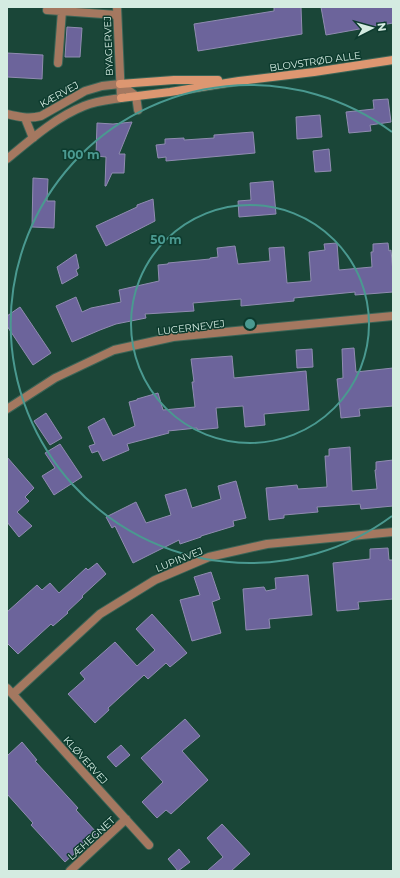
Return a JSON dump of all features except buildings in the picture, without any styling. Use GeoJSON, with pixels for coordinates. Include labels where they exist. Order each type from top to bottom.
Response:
{"type":"FeatureCollection","features":[{"type":"Feature","properties":{"kind":"street"},"geometry":{"type":"LineString","coordinates":[[47,10],[117,11]]}},
{"type":"Feature","properties":{"kind":"street"},"geometry":{"type":"LineString","coordinates":[[58,63],[62,11]]}},
{"type":"Feature","properties":{"kind":"street","name":"BYAGERVEJ"},"geometry":{"type":"LineString","coordinates":[[117,11],[121,98]]}},
{"type":"Feature","properties":{"kind":"street","name":"BLOVSTRØD ALLE"},"geometry":{"type":"LineString","coordinates":[[121,98],[393,60]]}},
{"type":"Feature","properties":{"kind":"street","name":"BLOVSTRØD ALLE"},"geometry":{"type":"LineString","coordinates":[[120,84],[174,80],[239,81]]}},
{"type":"Feature","properties":{"kind":"street","name":"BYAGERVEJ"},"geometry":{"type":"LineString","coordinates":[[120,84],[136,96]]}},
{"type":"Feature","properties":{"kind":"street","name":"KÆRVEJ"},"geometry":{"type":"LineString","coordinates":[[7,114],[25,118],[41,116],[85,91],[102,86],[120,84]]}},
{"type":"Feature","properties":{"kind":"street"},"geometry":{"type":"LineString","coordinates":[[136,96],[138,110]]}},
{"type":"Feature","properties":{"kind":"street"},"geometry":{"type":"LineString","coordinates":[[7,159],[63,117],[84,106],[106,100],[121,98]]}},
{"type":"Feature","properties":{"kind":"street"},"geometry":{"type":"LineString","coordinates":[[25,118],[33,138]]}},
{"type":"Feature","properties":{"kind":"street","name":"LUCERNEVEJ"},"geometry":{"type":"LineString","coordinates":[[7,409],[54,378],[114,350],[173,337],[393,316]]}},
{"type":"Feature","properties":{"kind":"street","name":"LUPINVEJ"},"geometry":{"type":"LineString","coordinates":[[10,691],[100,614],[155,580],[209,557],[267,544],[393,532]]}},
{"type":"Feature","properties":{"kind":"street","name":"KLØVERVEJ"},"geometry":{"type":"LineString","coordinates":[[10,691],[149,845]]}},
{"type":"Feature","properties":{"kind":"street","name":"LÆHEGNET"},"geometry":{"type":"LineString","coordinates":[[70,871],[126,819]]}}]}
